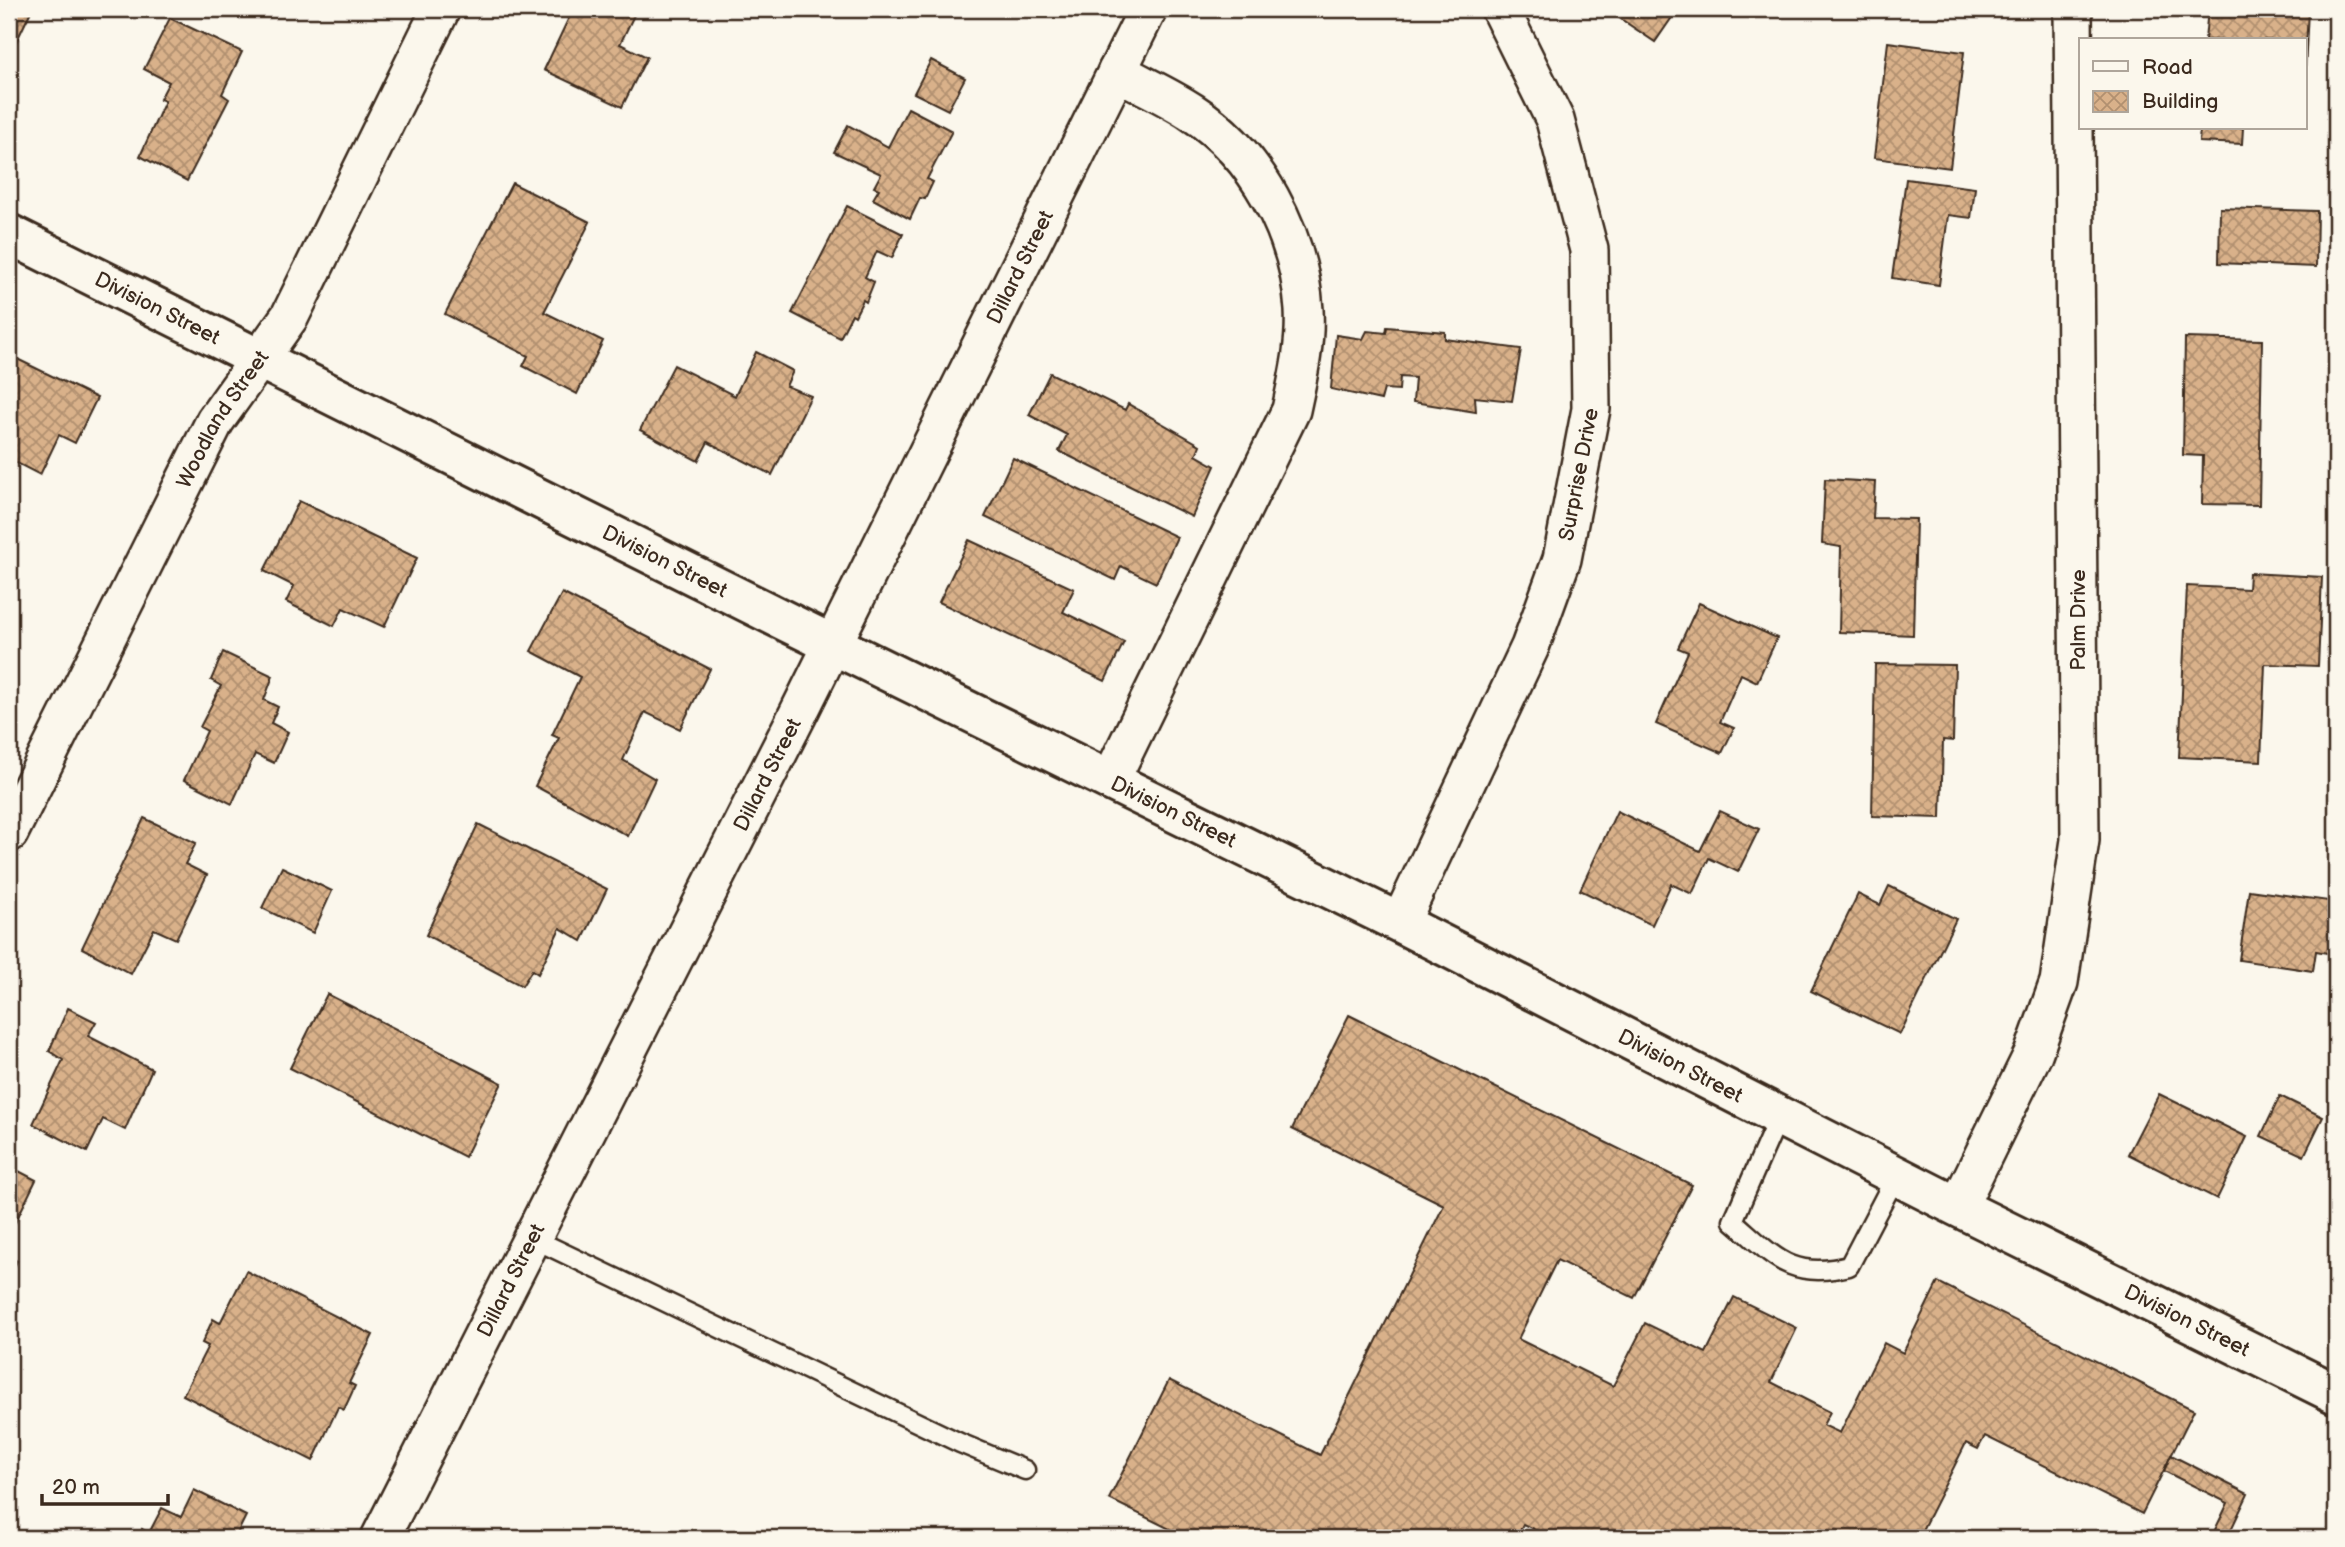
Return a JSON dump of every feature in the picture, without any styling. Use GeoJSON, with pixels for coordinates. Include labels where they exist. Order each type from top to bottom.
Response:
{"type":"FeatureCollection","features":[{"type":"Feature","properties":{"kind":"street","name":"Woodland Street"},"geometry":{"type":"LineString","coordinates":[[9,833],[215,421],[289,316],[441,9]]}},
{"type":"Feature","properties":{"kind":"street","name":"Dillard Street"},"geometry":{"type":"LineString","coordinates":[[391,1535],[532,1238],[832,645],[1148,9]]}},
{"type":"Feature","properties":{"kind":"street","name":"Surprise Drive"},"geometry":{"type":"LineString","coordinates":[[1400,923],[1530,647],[1562,559],[1591,409],[1589,250],[1555,120],[1500,9]]}},
{"type":"Feature","properties":{"kind":"street","name":"Palm Drive"},"geometry":{"type":"LineString","coordinates":[[1958,1207],[2033,1054],[2059,982],[2080,840],[2073,9]]}},
{"type":"Feature","properties":{"kind":"street"},"geometry":{"type":"LineString","coordinates":[[1110,781],[1291,410],[1302,357],[1304,309],[1295,258],[1275,204],[1250,167],[1194,113],[1117,71]]}},
{"type":"Feature","properties":{"kind":"street","name":"Division Street"},"geometry":{"type":"LineString","coordinates":[[9,234],[832,645],[1400,923],[1896,1176],[2336,1394]]}},
{"type":"Feature","properties":{"kind":"lane"},"geometry":{"type":"LineString","coordinates":[[1779,1116],[1733,1221],[1783,1264],[1821,1272],[1849,1266],[1896,1176]]}},
{"type":"Feature","properties":{"kind":"lane"},"geometry":{"type":"LineString","coordinates":[[532,1238],[960,1443],[1025,1470]]}},
{"type":"Feature","properties":{"kind":"building"},"geometry":{"type":"Polygon","coordinates":[[[9,9],[31,11],[9,57],[9,9]]]}},
{"type":"Feature","properties":{"kind":"building"},"geometry":{"type":"Polygon","coordinates":[[[573,9],[637,9],[620,44],[647,57],[622,107],[544,70],[573,9]]]}},
{"type":"Feature","properties":{"kind":"building"},"geometry":{"type":"Polygon","coordinates":[[[1606,9],[1669,9],[1675,13],[1655,42],[1606,9]]]}},
{"type":"Feature","properties":{"kind":"building"},"geometry":{"type":"Polygon","coordinates":[[[2208,9],[2308,9],[2306,51],[2306,38],[2205,38],[2208,9]]]}},
{"type":"Feature","properties":{"kind":"building"},"geometry":{"type":"Polygon","coordinates":[[[170,18],[242,52],[222,94],[229,99],[187,181],[140,156],[165,101],[160,99],[169,82],[144,69],[170,18]]]}},
{"type":"Feature","properties":{"kind":"building"},"geometry":{"type":"Polygon","coordinates":[[[1888,42],[1964,52],[1950,168],[1874,158],[1888,42]]]}},
{"type":"Feature","properties":{"kind":"building"},"geometry":{"type":"Polygon","coordinates":[[[931,60],[965,78],[948,110],[914,93],[931,60]]]}},
{"type":"Feature","properties":{"kind":"building"},"geometry":{"type":"Polygon","coordinates":[[[908,108],[952,131],[927,179],[933,182],[925,199],[920,198],[910,219],[873,199],[879,189],[874,187],[881,174],[834,152],[848,125],[888,147],[908,108]]]}},
{"type":"Feature","properties":{"kind":"building"},"geometry":{"type":"Polygon","coordinates":[[[2200,130],[2243,130],[2242,144],[2199,142],[2200,130]]]}},
{"type":"Feature","properties":{"kind":"building"},"geometry":{"type":"Polygon","coordinates":[[[1906,179],[1975,188],[1971,218],[1948,215],[1939,285],[1892,278],[1906,179]]]}},
{"type":"Feature","properties":{"kind":"building"},"geometry":{"type":"Polygon","coordinates":[[[512,183],[590,222],[544,312],[603,341],[577,394],[523,366],[528,356],[445,314],[512,183]]]}},
{"type":"Feature","properties":{"kind":"building"},"geometry":{"type":"Polygon","coordinates":[[[847,206],[903,234],[892,258],[877,251],[865,277],[874,282],[866,302],[863,300],[855,316],[852,314],[840,338],[792,313],[847,206]]]}},
{"type":"Feature","properties":{"kind":"building"},"geometry":{"type":"Polygon","coordinates":[[[2220,208],[2317,211],[2316,267],[2219,263],[2220,208]]]}},
{"type":"Feature","properties":{"kind":"building"},"geometry":{"type":"Polygon","coordinates":[[[1387,327],[1445,332],[1445,339],[1521,349],[1512,401],[1475,397],[1476,412],[1413,402],[1415,378],[1400,377],[1399,390],[1384,389],[1381,400],[1331,389],[1336,335],[1363,339],[1367,331],[1386,333],[1387,327]]]}},
{"type":"Feature","properties":{"kind":"building"},"geometry":{"type":"Polygon","coordinates":[[[2185,338],[2262,340],[2259,505],[2202,504],[2203,456],[2183,455],[2185,338]]]}},
{"type":"Feature","properties":{"kind":"building"},"geometry":{"type":"Polygon","coordinates":[[[756,352],[793,371],[786,386],[811,396],[772,475],[708,442],[698,461],[640,430],[674,365],[735,396],[756,352]]]}},
{"type":"Feature","properties":{"kind":"building"},"geometry":{"type":"Polygon","coordinates":[[[9,355],[97,398],[75,443],[59,435],[40,475],[9,459],[9,355]]]}},
{"type":"Feature","properties":{"kind":"building"},"geometry":{"type":"Polygon","coordinates":[[[1050,373],[1125,410],[1128,404],[1200,445],[1196,455],[1215,466],[1192,517],[1059,451],[1067,435],[1029,415],[1050,373]]]}},
{"type":"Feature","properties":{"kind":"building"},"geometry":{"type":"Polygon","coordinates":[[[1013,458],[1177,537],[1156,583],[1121,566],[1115,580],[985,517],[1013,458]]]}},
{"type":"Feature","properties":{"kind":"building"},"geometry":{"type":"Polygon","coordinates":[[[1825,479],[1875,482],[1873,518],[1916,519],[1913,635],[1839,632],[1841,547],[1822,544],[1825,479]]]}},
{"type":"Feature","properties":{"kind":"building"},"geometry":{"type":"Polygon","coordinates":[[[299,501],[417,558],[384,627],[343,608],[334,626],[286,602],[294,586],[264,571],[299,501]]]}},
{"type":"Feature","properties":{"kind":"building"},"geometry":{"type":"Polygon","coordinates":[[[969,540],[1074,589],[1063,612],[1124,642],[1105,681],[939,602],[969,540]]]}},
{"type":"Feature","properties":{"kind":"building"},"geometry":{"type":"Polygon","coordinates":[[[2249,573],[2322,577],[2318,666],[2265,664],[2261,761],[2179,757],[2187,586],[2248,589],[2249,573]]]}},
{"type":"Feature","properties":{"kind":"building"},"geometry":{"type":"Polygon","coordinates":[[[562,593],[710,669],[680,729],[645,712],[623,760],[655,779],[628,836],[535,786],[559,738],[552,735],[580,677],[531,651],[562,593]]]}},
{"type":"Feature","properties":{"kind":"building"},"geometry":{"type":"Polygon","coordinates":[[[1699,603],[1777,638],[1757,682],[1741,674],[1720,722],[1734,728],[1722,753],[1656,724],[1688,652],[1678,648],[1699,603]]]}},
{"type":"Feature","properties":{"kind":"building"},"geometry":{"type":"Polygon","coordinates":[[[223,652],[273,676],[264,700],[278,707],[271,723],[288,732],[274,763],[255,754],[232,804],[184,780],[207,731],[200,727],[221,686],[211,680],[223,652]]]}},
{"type":"Feature","properties":{"kind":"building"},"geometry":{"type":"Polygon","coordinates":[[[1875,664],[1955,665],[1953,741],[1943,740],[1941,818],[1872,816],[1875,664]]]}},
{"type":"Feature","properties":{"kind":"building"},"geometry":{"type":"Polygon","coordinates":[[[1617,811],[1700,851],[1720,811],[1759,829],[1738,872],[1709,858],[1692,894],[1671,884],[1652,925],[1580,890],[1617,811]]]}},
{"type":"Feature","properties":{"kind":"building"},"geometry":{"type":"Polygon","coordinates":[[[144,818],[196,843],[185,864],[207,875],[176,939],[154,929],[131,974],[82,948],[144,818]]]}},
{"type":"Feature","properties":{"kind":"building"},"geometry":{"type":"Polygon","coordinates":[[[478,824],[607,889],[582,941],[560,928],[538,974],[532,970],[522,986],[426,935],[478,824]]]}},
{"type":"Feature","properties":{"kind":"building"},"geometry":{"type":"Polygon","coordinates":[[[282,867],[332,891],[313,933],[262,908],[282,867]]]}},
{"type":"Feature","properties":{"kind":"building"},"geometry":{"type":"Polygon","coordinates":[[[1889,886],[1956,919],[1900,1034],[1811,991],[1858,894],[1880,905],[1889,886]]]}},
{"type":"Feature","properties":{"kind":"building"},"geometry":{"type":"Polygon","coordinates":[[[2249,890],[2336,902],[2333,954],[2316,951],[2313,971],[2239,960],[2249,890]]]}},
{"type":"Feature","properties":{"kind":"building"},"geometry":{"type":"Polygon","coordinates":[[[327,994],[502,1083],[465,1157],[290,1068],[327,994]]]}},
{"type":"Feature","properties":{"kind":"building"},"geometry":{"type":"Polygon","coordinates":[[[68,1008],[96,1022],[88,1036],[152,1069],[125,1130],[103,1119],[87,1152],[33,1124],[63,1060],[49,1051],[68,1008]]]}},
{"type":"Feature","properties":{"kind":"building"},"geometry":{"type":"Polygon","coordinates":[[[1349,1015],[1692,1185],[1634,1298],[1557,1260],[1518,1339],[1613,1386],[1645,1323],[1706,1353],[1734,1297],[1797,1328],[1771,1382],[1830,1412],[1823,1425],[1840,1433],[1884,1343],[1903,1353],[1938,1282],[2194,1410],[2142,1514],[1985,1436],[1978,1449],[1966,1443],[1918,1538],[1552,1538],[1523,1524],[1516,1538],[1188,1538],[1109,1499],[1169,1380],[1320,1455],[1444,1205],[1292,1129],[1349,1015]]]}},
{"type":"Feature","properties":{"kind":"building"},"geometry":{"type":"Polygon","coordinates":[[[2159,1094],[2247,1137],[2217,1199],[2128,1154],[2159,1094]]]}},
{"type":"Feature","properties":{"kind":"building"},"geometry":{"type":"Polygon","coordinates":[[[2280,1096],[2323,1117],[2304,1156],[2261,1136],[2280,1096]]]}},
{"type":"Feature","properties":{"kind":"building"},"geometry":{"type":"Polygon","coordinates":[[[9,1166],[36,1180],[14,1225],[9,1222],[9,1166]]]}},
{"type":"Feature","properties":{"kind":"building"},"geometry":{"type":"Polygon","coordinates":[[[9,1256],[17,1261],[9,1279],[9,1256]]]}},
{"type":"Feature","properties":{"kind":"building"},"geometry":{"type":"Polygon","coordinates":[[[246,1271],[373,1335],[349,1383],[355,1386],[344,1410],[338,1407],[313,1461],[183,1395],[208,1346],[202,1343],[213,1319],[220,1323],[246,1271]]]}},
{"type":"Feature","properties":{"kind":"building"},"geometry":{"type":"Polygon","coordinates":[[[2171,1455],[2248,1494],[2227,1538],[2211,1538],[2228,1503],[2164,1471],[2171,1455]]]}},
{"type":"Feature","properties":{"kind":"building"},"geometry":{"type":"Polygon","coordinates":[[[194,1490],[246,1516],[235,1538],[138,1538],[142,1529],[149,1533],[162,1508],[181,1517],[194,1490]]]}}]}
